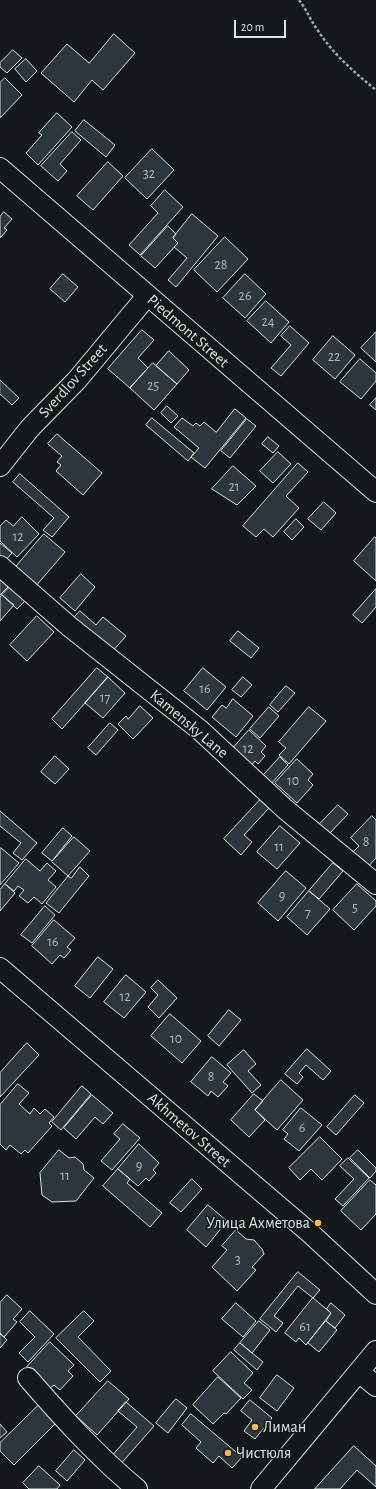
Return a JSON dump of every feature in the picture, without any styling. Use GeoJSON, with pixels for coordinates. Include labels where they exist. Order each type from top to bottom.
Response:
{"type":"FeatureCollection","features":[{"type":"Feature","properties":{"kind":"street","name":"Piedmont Street"},"geometry":{"type":"LineString","coordinates":[[0,168],[376,492]]}},
{"type":"Feature","properties":{"kind":"street","name":"Sverdlov Street"},"geometry":{"type":"LineString","coordinates":[[0,466],[30,428],[77,380],[147,296]]}},
{"type":"Feature","properties":{"kind":"street","name":"Kamensky Lane"},"geometry":{"type":"LineString","coordinates":[[0,566],[70,627],[200,730],[285,809],[376,884]]}},
{"type":"Feature","properties":{"kind":"street","name":"Akhmetov Street"},"geometry":{"type":"LineString","coordinates":[[0,968],[310,1234],[376,1294]]}},
{"type":"Feature","properties":{"kind":"street"},"geometry":{"type":"LineString","coordinates":[[261,1489],[376,1351]]}},
{"type":"Feature","properties":{"kind":"street"},"geometry":{"type":"LineString","coordinates":[[360,1372],[376,1386]]}},
{"type":"Feature","properties":{"kind":"street"},"geometry":{"type":"LineString","coordinates":[[28,1378],[77,1432],[137,1489]]}},
{"type":"Feature","properties":{"kind":"path"},"geometry":{"type":"LineString","coordinates":[[299,0],[318,32],[331,49],[354,72],[376,90]]}},
{"type":"Feature","properties":{"kind":"building"},"geometry":{"type":"Polygon","coordinates":[[[114,34],[135,53],[103,90],[92,80],[74,102],[41,73],[67,44],[89,63],[114,34]]]}},
{"type":"Feature","properties":{"kind":"building"},"geometry":{"type":"Polygon","coordinates":[[[13,50],[22,58],[7,73],[0,67],[0,63],[13,50]]]}},
{"type":"Feature","properties":{"kind":"building"},"geometry":{"type":"Polygon","coordinates":[[[26,59],[37,71],[26,82],[15,69],[26,59]]]}},
{"type":"Feature","properties":{"kind":"building"},"geometry":{"type":"Polygon","coordinates":[[[5,78],[22,95],[0,118],[0,83],[5,78]]]}},
{"type":"Feature","properties":{"kind":"building"},"geometry":{"type":"Polygon","coordinates":[[[57,113],[72,127],[38,165],[26,153],[42,135],[39,133],[57,113]]]}},
{"type":"Feature","properties":{"kind":"building"},"geometry":{"type":"Polygon","coordinates":[[[84,120],[115,145],[106,157],[75,131],[84,120]]]}},
{"type":"Feature","properties":{"kind":"building"},"geometry":{"type":"Polygon","coordinates":[[[72,132],[81,140],[60,164],[67,171],[58,181],[41,166],[72,132]]]}},
{"type":"Feature","properties":{"kind":"building"},"geometry":{"type":"Polygon","coordinates":[[[152,149],[174,170],[147,199],[125,178],[152,149]]]}},
{"type":"Feature","properties":{"kind":"building"},"geometry":{"type":"Polygon","coordinates":[[[108,162],[123,176],[93,210],[77,196],[108,162]]]}},
{"type":"Feature","properties":{"kind":"building"},"geometry":{"type":"Polygon","coordinates":[[[165,190],[183,207],[140,255],[129,245],[158,213],[151,206],[165,190]]]}},
{"type":"Feature","properties":{"kind":"building"},"geometry":{"type":"Polygon","coordinates":[[[4,212],[12,219],[4,228],[7,230],[0,238],[0,217],[4,212]]]}},
{"type":"Feature","properties":{"kind":"building"},"geometry":{"type":"Polygon","coordinates":[[[192,214],[218,236],[176,287],[168,280],[187,258],[174,247],[178,243],[173,238],[192,214]]]}},
{"type":"Feature","properties":{"kind":"building"},"geometry":{"type":"Polygon","coordinates":[[[168,226],[176,234],[173,238],[178,243],[155,268],[141,256],[168,226]]]}},
{"type":"Feature","properties":{"kind":"building"},"geometry":{"type":"Polygon","coordinates":[[[225,237],[248,259],[217,292],[194,270],[225,237]]]}},
{"type":"Feature","properties":{"kind":"building"},"geometry":{"type":"Polygon","coordinates":[[[63,274],[78,287],[65,302],[50,289],[63,274]]]}},
{"type":"Feature","properties":{"kind":"building"},"geometry":{"type":"Polygon","coordinates":[[[245,274],[266,294],[245,318],[223,298],[245,274]]]}},
{"type":"Feature","properties":{"kind":"building"},"geometry":{"type":"Polygon","coordinates":[[[266,301],[289,322],[271,343],[247,321],[266,301]]]}},
{"type":"Feature","properties":{"kind":"building"},"geometry":{"type":"Polygon","coordinates":[[[290,326],[309,343],[281,376],[271,368],[291,345],[281,336],[290,326]]]}},
{"type":"Feature","properties":{"kind":"building"},"geometry":{"type":"Polygon","coordinates":[[[142,330],[154,340],[138,358],[148,368],[130,388],[108,369],[142,330]]]}},
{"type":"Feature","properties":{"kind":"building"},"geometry":{"type":"Polygon","coordinates":[[[376,332],[376,362],[361,348],[376,332]]]}},
{"type":"Feature","properties":{"kind":"building"},"geometry":{"type":"Polygon","coordinates":[[[333,336],[355,355],[335,379],[313,360],[333,336]]]}},
{"type":"Feature","properties":{"kind":"building"},"geometry":{"type":"Polygon","coordinates":[[[169,351],[189,370],[177,384],[156,366],[169,351]]]}},
{"type":"Feature","properties":{"kind":"building"},"geometry":{"type":"Polygon","coordinates":[[[360,359],[376,373],[376,381],[361,399],[340,382],[360,359]]]}},
{"type":"Feature","properties":{"kind":"building"},"geometry":{"type":"Polygon","coordinates":[[[153,363],[177,384],[154,410],[130,388],[153,363]]]}},
{"type":"Feature","properties":{"kind":"building"},"geometry":{"type":"Polygon","coordinates":[[[0,380],[19,398],[12,405],[0,394],[0,380]]]}},
{"type":"Feature","properties":{"kind":"building"},"geometry":{"type":"Polygon","coordinates":[[[376,398],[376,410],[370,405],[376,398]]]}},
{"type":"Feature","properties":{"kind":"building"},"geometry":{"type":"Polygon","coordinates":[[[167,406],[178,416],[171,423],[161,413],[167,406]]]}},
{"type":"Feature","properties":{"kind":"building"},"geometry":{"type":"Polygon","coordinates":[[[235,409],[246,418],[205,468],[191,457],[199,448],[174,427],[182,418],[193,426],[196,423],[200,426],[204,422],[216,432],[235,409]]]}},
{"type":"Feature","properties":{"kind":"building"},"geometry":{"type":"Polygon","coordinates":[[[152,418],[194,453],[188,461],[146,425],[152,418]]]}},
{"type":"Feature","properties":{"kind":"building"},"geometry":{"type":"Polygon","coordinates":[[[247,419],[256,426],[230,458],[221,451],[247,419]]]}},
{"type":"Feature","properties":{"kind":"building"},"geometry":{"type":"Polygon","coordinates":[[[57,434],[102,473],[83,495],[56,471],[61,465],[57,462],[62,456],[48,444],[57,434]]]}},
{"type":"Feature","properties":{"kind":"building"},"geometry":{"type":"Polygon","coordinates":[[[268,437],[279,446],[273,453],[262,444],[268,437]]]}},
{"type":"Feature","properties":{"kind":"building"},"geometry":{"type":"Polygon","coordinates":[[[278,452],[291,464],[273,483],[260,471],[278,452]]]}},
{"type":"Feature","properties":{"kind":"building"},"geometry":{"type":"Polygon","coordinates":[[[298,463],[308,472],[286,496],[299,508],[273,537],[264,529],[256,537],[243,526],[298,463]]]}},
{"type":"Feature","properties":{"kind":"building"},"geometry":{"type":"Polygon","coordinates":[[[233,466],[256,486],[237,505],[212,489],[233,466]]]}},
{"type":"Feature","properties":{"kind":"building"},"geometry":{"type":"Polygon","coordinates":[[[20,474],[69,517],[52,537],[43,530],[54,518],[13,482],[20,474]]]}},
{"type":"Feature","properties":{"kind":"building"},"geometry":{"type":"Polygon","coordinates":[[[324,502],[336,513],[321,530],[308,519],[324,502]]]}},
{"type":"Feature","properties":{"kind":"building"},"geometry":{"type":"Polygon","coordinates":[[[22,517],[39,534],[17,557],[0,541],[0,526],[6,520],[13,526],[22,517]]]}},
{"type":"Feature","properties":{"kind":"building"},"geometry":{"type":"Polygon","coordinates":[[[296,519],[304,527],[292,540],[284,532],[296,519]]]}},
{"type":"Feature","properties":{"kind":"building"},"geometry":{"type":"Polygon","coordinates":[[[44,534],[65,552],[35,587],[14,569],[44,534]]]}},
{"type":"Feature","properties":{"kind":"building"},"geometry":{"type":"Polygon","coordinates":[[[375,537],[376,538],[376,581],[354,561],[375,537]]]}},
{"type":"Feature","properties":{"kind":"building"},"geometry":{"type":"Polygon","coordinates":[[[0,543],[12,553],[3,563],[0,561],[0,543]]]}},
{"type":"Feature","properties":{"kind":"building"},"geometry":{"type":"Polygon","coordinates":[[[81,574],[95,587],[75,611],[60,598],[81,574]]]}},
{"type":"Feature","properties":{"kind":"building"},"geometry":{"type":"Polygon","coordinates":[[[0,580],[8,587],[0,595],[0,580]]]}},
{"type":"Feature","properties":{"kind":"building"},"geometry":{"type":"Polygon","coordinates":[[[10,587],[25,601],[17,609],[2,595],[10,587]]]}},
{"type":"Feature","properties":{"kind":"building"},"geometry":{"type":"Polygon","coordinates":[[[376,589],[376,607],[362,623],[353,615],[376,589]]]}},
{"type":"Feature","properties":{"kind":"building"},"geometry":{"type":"Polygon","coordinates":[[[2,595],[14,605],[0,621],[0,598],[2,595]]]}},
{"type":"Feature","properties":{"kind":"building"},"geometry":{"type":"Polygon","coordinates":[[[80,611],[96,625],[103,617],[126,636],[111,653],[72,620],[80,611]]]}},
{"type":"Feature","properties":{"kind":"building"},"geometry":{"type":"Polygon","coordinates":[[[37,616],[54,632],[27,661],[10,645],[37,616]]]}},
{"type":"Feature","properties":{"kind":"building"},"geometry":{"type":"Polygon","coordinates":[[[238,631],[259,648],[251,658],[230,641],[238,631]]]}},
{"type":"Feature","properties":{"kind":"building"},"geometry":{"type":"Polygon","coordinates":[[[97,668],[108,677],[62,729],[52,719],[97,668]]]}},
{"type":"Feature","properties":{"kind":"building"},"geometry":{"type":"Polygon","coordinates":[[[203,668],[226,687],[207,710],[184,691],[203,668]]]}},
{"type":"Feature","properties":{"kind":"building"},"geometry":{"type":"Polygon","coordinates":[[[108,677],[125,693],[103,718],[85,703],[108,677]]]}},
{"type":"Feature","properties":{"kind":"building"},"geometry":{"type":"Polygon","coordinates":[[[243,677],[252,685],[241,697],[232,690],[243,677]]]}},
{"type":"Feature","properties":{"kind":"building"},"geometry":{"type":"Polygon","coordinates":[[[286,686],[295,693],[278,712],[270,705],[286,686]]]}},
{"type":"Feature","properties":{"kind":"building"},"geometry":{"type":"Polygon","coordinates":[[[233,699],[253,716],[236,737],[212,717],[222,705],[226,708],[233,699]]]}},
{"type":"Feature","properties":{"kind":"building"},"geometry":{"type":"Polygon","coordinates":[[[140,706],[153,718],[133,739],[118,724],[126,716],[128,719],[140,706]]]}},
{"type":"Feature","properties":{"kind":"building"},"geometry":{"type":"Polygon","coordinates":[[[269,707],[279,716],[260,738],[250,729],[269,707]]]}},
{"type":"Feature","properties":{"kind":"building"},"geometry":{"type":"Polygon","coordinates":[[[309,707],[326,721],[289,764],[279,755],[286,748],[279,742],[309,707]]]}},
{"type":"Feature","properties":{"kind":"building"},"geometry":{"type":"Polygon","coordinates":[[[110,723],[118,730],[96,755],[88,748],[110,723]]]}},
{"type":"Feature","properties":{"kind":"building"},"geometry":{"type":"Polygon","coordinates":[[[249,730],[266,746],[261,752],[265,756],[258,764],[255,761],[248,769],[229,753],[249,730]]]}},
{"type":"Feature","properties":{"kind":"building"},"geometry":{"type":"Polygon","coordinates":[[[55,756],[69,769],[55,784],[41,772],[55,756]]]}},
{"type":"Feature","properties":{"kind":"building"},"geometry":{"type":"Polygon","coordinates":[[[280,757],[288,765],[270,785],[261,778],[280,757]]]}},
{"type":"Feature","properties":{"kind":"building"},"geometry":{"type":"Polygon","coordinates":[[[297,759],[313,774],[308,780],[313,785],[297,803],[275,783],[297,759]]]}},
{"type":"Feature","properties":{"kind":"building"},"geometry":{"type":"Polygon","coordinates":[[[260,800],[269,808],[244,835],[252,842],[241,855],[224,839],[260,800]]]}},
{"type":"Feature","properties":{"kind":"building"},"geometry":{"type":"Polygon","coordinates":[[[338,805],[348,814],[327,836],[318,826],[338,805]]]}},
{"type":"Feature","properties":{"kind":"building"},"geometry":{"type":"Polygon","coordinates":[[[0,811],[37,843],[22,860],[13,853],[21,843],[0,826],[0,811]]]}},
{"type":"Feature","properties":{"kind":"building"},"geometry":{"type":"Polygon","coordinates":[[[372,816],[376,820],[376,858],[366,869],[350,855],[359,846],[351,838],[372,816]]]}},
{"type":"Feature","properties":{"kind":"building"},"geometry":{"type":"Polygon","coordinates":[[[280,826],[300,843],[277,869],[257,852],[280,826]]]}},
{"type":"Feature","properties":{"kind":"building"},"geometry":{"type":"Polygon","coordinates":[[[63,828],[72,836],[52,861],[42,853],[63,828]]]}},
{"type":"Feature","properties":{"kind":"building"},"geometry":{"type":"Polygon","coordinates":[[[74,837],[90,851],[68,876],[52,862],[74,837]]]}},
{"type":"Feature","properties":{"kind":"building"},"geometry":{"type":"Polygon","coordinates":[[[1,848],[19,863],[0,885],[0,849],[1,848]]]}},
{"type":"Feature","properties":{"kind":"building"},"geometry":{"type":"Polygon","coordinates":[[[26,859],[40,871],[47,863],[56,871],[48,880],[56,887],[42,904],[34,897],[28,903],[19,896],[24,890],[18,886],[14,891],[5,884],[26,859]]]}},
{"type":"Feature","properties":{"kind":"building"},"geometry":{"type":"Polygon","coordinates":[[[333,863],[343,871],[319,899],[309,891],[333,863]]]}},
{"type":"Feature","properties":{"kind":"building"},"geometry":{"type":"Polygon","coordinates":[[[80,867],[89,876],[59,913],[46,903],[68,876],[71,878],[80,867]]]}},
{"type":"Feature","properties":{"kind":"building"},"geometry":{"type":"Polygon","coordinates":[[[286,871],[306,888],[278,921],[258,903],[286,871]]]}},
{"type":"Feature","properties":{"kind":"building"},"geometry":{"type":"Polygon","coordinates":[[[5,884],[15,893],[0,911],[0,890],[5,884]]]}},
{"type":"Feature","properties":{"kind":"building"},"geometry":{"type":"Polygon","coordinates":[[[357,884],[376,901],[376,906],[354,930],[333,910],[357,884]]]}},
{"type":"Feature","properties":{"kind":"building"},"geometry":{"type":"Polygon","coordinates":[[[309,891],[330,909],[307,935],[287,917],[309,891]]]}},
{"type":"Feature","properties":{"kind":"building"},"geometry":{"type":"Polygon","coordinates":[[[45,906],[55,915],[32,943],[21,935],[45,906]]]}},
{"type":"Feature","properties":{"kind":"building"},"geometry":{"type":"Polygon","coordinates":[[[54,920],[75,938],[67,947],[71,950],[64,958],[60,955],[52,964],[32,946],[54,920]]]}},
{"type":"Feature","properties":{"kind":"building"},"geometry":{"type":"Polygon","coordinates":[[[98,957],[113,969],[90,998],[75,986],[98,957]]]}},
{"type":"Feature","properties":{"kind":"building"},"geometry":{"type":"Polygon","coordinates":[[[126,975],[146,992],[124,1018],[104,1002],[126,975]]]}},
{"type":"Feature","properties":{"kind":"building"},"geometry":{"type":"Polygon","coordinates":[[[158,980],[177,998],[159,1018],[148,1007],[158,995],[151,988],[158,980]]]}},
{"type":"Feature","properties":{"kind":"building"},"geometry":{"type":"Polygon","coordinates":[[[229,1010],[241,1020],[219,1046],[208,1036],[229,1010]]]}},
{"type":"Feature","properties":{"kind":"building"},"geometry":{"type":"Polygon","coordinates":[[[170,1014],[201,1041],[182,1063],[151,1036],[170,1014]]]}},
{"type":"Feature","properties":{"kind":"building"},"geometry":{"type":"Polygon","coordinates":[[[27,1043],[39,1055],[0,1097],[0,1073],[27,1043]]]}},
{"type":"Feature","properties":{"kind":"building"},"geometry":{"type":"Polygon","coordinates":[[[307,1049],[331,1071],[323,1080],[306,1065],[299,1073],[303,1077],[297,1084],[285,1074],[307,1049]]]}},
{"type":"Feature","properties":{"kind":"building"},"geometry":{"type":"Polygon","coordinates":[[[244,1050],[256,1064],[248,1071],[261,1085],[252,1093],[227,1065],[244,1050]]]}},
{"type":"Feature","properties":{"kind":"building"},"geometry":{"type":"Polygon","coordinates":[[[212,1057],[231,1073],[223,1082],[228,1086],[218,1097],[211,1091],[208,1096],[191,1082],[212,1057]]]}},
{"type":"Feature","properties":{"kind":"building"},"geometry":{"type":"Polygon","coordinates":[[[281,1080],[303,1100],[277,1130],[255,1110],[281,1080]]]}},
{"type":"Feature","properties":{"kind":"building"},"geometry":{"type":"Polygon","coordinates":[[[18,1084],[29,1093],[19,1104],[30,1114],[34,1108],[40,1114],[45,1109],[54,1117],[49,1123],[52,1126],[28,1153],[25,1150],[21,1154],[10,1145],[6,1150],[0,1144],[0,1105],[18,1084]]]}},
{"type":"Feature","properties":{"kind":"building"},"geometry":{"type":"Polygon","coordinates":[[[82,1086],[91,1094],[61,1130],[52,1122],[82,1086]]]}},
{"type":"Feature","properties":{"kind":"building"},"geometry":{"type":"Polygon","coordinates":[[[254,1094],[263,1101],[255,1110],[265,1120],[249,1137],[231,1120],[254,1094]]]}},
{"type":"Feature","properties":{"kind":"building"},"geometry":{"type":"Polygon","coordinates":[[[92,1095],[113,1113],[103,1124],[95,1117],[76,1139],[64,1128],[92,1095]]]}},
{"type":"Feature","properties":{"kind":"building"},"geometry":{"type":"Polygon","coordinates":[[[355,1095],[364,1103],[336,1135],[327,1127],[355,1095]]]}},
{"type":"Feature","properties":{"kind":"building"},"geometry":{"type":"Polygon","coordinates":[[[301,1108],[322,1125],[299,1151],[284,1139],[288,1134],[283,1130],[301,1108]]]}},
{"type":"Feature","properties":{"kind":"building"},"geometry":{"type":"Polygon","coordinates":[[[123,1124],[140,1138],[112,1170],[101,1161],[120,1139],[114,1134],[123,1124]]]}},
{"type":"Feature","properties":{"kind":"building"},"geometry":{"type":"Polygon","coordinates":[[[320,1137],[342,1159],[322,1180],[311,1169],[300,1180],[289,1168],[320,1137]]]}},
{"type":"Feature","properties":{"kind":"building"},"geometry":{"type":"Polygon","coordinates":[[[139,1144],[159,1163],[153,1170],[156,1173],[149,1181],[146,1178],[138,1186],[118,1169],[139,1144]]]}},
{"type":"Feature","properties":{"kind":"building"},"geometry":{"type":"Polygon","coordinates":[[[59,1150],[69,1158],[75,1157],[83,1164],[84,1170],[94,1178],[76,1201],[52,1202],[42,1195],[40,1173],[59,1150]]]}},
{"type":"Feature","properties":{"kind":"building"},"geometry":{"type":"Polygon","coordinates":[[[358,1150],[376,1168],[376,1171],[370,1178],[350,1158],[358,1150]]]}},
{"type":"Feature","properties":{"kind":"building"},"geometry":{"type":"Polygon","coordinates":[[[348,1158],[369,1178],[343,1206],[335,1199],[354,1179],[340,1166],[348,1158]]]}},
{"type":"Feature","properties":{"kind":"building"},"geometry":{"type":"Polygon","coordinates":[[[118,1169],[130,1179],[127,1183],[162,1213],[150,1227],[103,1186],[118,1169]]]}},
{"type":"Feature","properties":{"kind":"building"},"geometry":{"type":"Polygon","coordinates":[[[192,1179],[202,1189],[181,1212],[170,1203],[192,1179]]]}},
{"type":"Feature","properties":{"kind":"building"},"geometry":{"type":"Polygon","coordinates":[[[370,1180],[376,1185],[376,1214],[361,1230],[341,1211],[370,1180]]]}},
{"type":"Feature","properties":{"kind":"building"},"geometry":{"type":"Polygon","coordinates":[[[208,1205],[227,1221],[206,1247],[187,1230],[208,1205]]]}},
{"type":"Feature","properties":{"kind":"building"},"geometry":{"type":"Polygon","coordinates":[[[236,1230],[246,1239],[254,1240],[262,1249],[264,1254],[252,1267],[256,1270],[237,1291],[212,1267],[227,1250],[222,1246],[236,1230]]]}},
{"type":"Feature","properties":{"kind":"building"},"geometry":{"type":"Polygon","coordinates":[[[298,1272],[320,1290],[313,1298],[298,1286],[274,1316],[283,1323],[276,1332],[260,1319],[298,1272]]]}},
{"type":"Feature","properties":{"kind":"building"},"geometry":{"type":"Polygon","coordinates":[[[7,1295],[22,1309],[13,1319],[17,1322],[4,1337],[0,1334],[0,1303],[7,1295]]]}},
{"type":"Feature","properties":{"kind":"building"},"geometry":{"type":"Polygon","coordinates":[[[313,1298],[331,1313],[306,1345],[299,1338],[296,1342],[285,1333],[313,1298]]]}},
{"type":"Feature","properties":{"kind":"building"},"geometry":{"type":"Polygon","coordinates":[[[236,1303],[256,1321],[243,1337],[222,1319],[236,1303]]]}},
{"type":"Feature","properties":{"kind":"building"},"geometry":{"type":"Polygon","coordinates":[[[331,1303],[345,1315],[335,1328],[326,1321],[331,1313],[327,1309],[331,1303]]]}},
{"type":"Feature","properties":{"kind":"building"},"geometry":{"type":"Polygon","coordinates":[[[30,1311],[54,1334],[28,1362],[19,1353],[35,1337],[20,1322],[30,1311]]]}},
{"type":"Feature","properties":{"kind":"building"},"geometry":{"type":"Polygon","coordinates":[[[84,1311],[94,1321],[78,1337],[111,1371],[100,1382],[56,1338],[84,1311]]]}},
{"type":"Feature","properties":{"kind":"building"},"geometry":{"type":"Polygon","coordinates":[[[259,1321],[270,1330],[252,1353],[240,1343],[259,1321]]]}},
{"type":"Feature","properties":{"kind":"building"},"geometry":{"type":"Polygon","coordinates":[[[326,1321],[337,1330],[319,1352],[308,1343],[326,1321]]]}},
{"type":"Feature","properties":{"kind":"building"},"geometry":{"type":"Polygon","coordinates":[[[0,1333],[7,1340],[0,1348],[0,1333]]]}},
{"type":"Feature","properties":{"kind":"building"},"geometry":{"type":"Polygon","coordinates":[[[50,1342],[74,1365],[68,1371],[73,1376],[60,1390],[54,1385],[50,1388],[27,1367],[50,1342]]]}},
{"type":"Feature","properties":{"kind":"building"},"geometry":{"type":"Polygon","coordinates":[[[240,1343],[263,1362],[257,1370],[234,1350],[240,1343]]]}},
{"type":"Feature","properties":{"kind":"building"},"geometry":{"type":"Polygon","coordinates":[[[231,1352],[253,1373],[244,1383],[252,1390],[243,1399],[213,1371],[231,1352]]]}},
{"type":"Feature","properties":{"kind":"building"},"geometry":{"type":"Polygon","coordinates":[[[277,1375],[294,1388],[277,1411],[260,1398],[277,1375]]]}},
{"type":"Feature","properties":{"kind":"building"},"geometry":{"type":"Polygon","coordinates":[[[218,1377],[241,1398],[226,1414],[224,1413],[213,1424],[193,1405],[218,1377]]]}},
{"type":"Feature","properties":{"kind":"building"},"geometry":{"type":"Polygon","coordinates":[[[108,1381],[129,1399],[97,1435],[76,1416],[108,1381]]]}},
{"type":"Feature","properties":{"kind":"building"},"geometry":{"type":"Polygon","coordinates":[[[176,1399],[187,1408],[168,1433],[156,1423],[176,1399]]]}},
{"type":"Feature","properties":{"kind":"building"},"geometry":{"type":"Polygon","coordinates":[[[250,1400],[272,1418],[255,1439],[244,1431],[252,1420],[241,1411],[250,1400]]]}},
{"type":"Feature","properties":{"kind":"building"},"geometry":{"type":"Polygon","coordinates":[[[42,1402],[59,1420],[14,1465],[0,1451],[0,1443],[42,1402]]]}},
{"type":"Feature","properties":{"kind":"building"},"geometry":{"type":"Polygon","coordinates":[[[126,1402],[154,1426],[119,1466],[110,1458],[137,1427],[118,1411],[126,1402]]]}},
{"type":"Feature","properties":{"kind":"building"},"geometry":{"type":"Polygon","coordinates":[[[191,1414],[242,1457],[232,1468],[219,1456],[213,1463],[196,1448],[201,1442],[182,1425],[191,1414]]]}},
{"type":"Feature","properties":{"kind":"building"},"geometry":{"type":"Polygon","coordinates":[[[0,1424],[7,1432],[0,1438],[0,1424]]]}},
{"type":"Feature","properties":{"kind":"building"},"geometry":{"type":"Polygon","coordinates":[[[354,1446],[376,1466],[376,1487],[357,1470],[340,1489],[315,1489],[354,1446]]]}},
{"type":"Feature","properties":{"kind":"building"},"geometry":{"type":"Polygon","coordinates":[[[74,1450],[85,1460],[67,1481],[56,1471],[74,1450]]]}},
{"type":"Feature","properties":{"kind":"building"},"geometry":{"type":"Polygon","coordinates":[[[39,1466],[60,1485],[57,1489],[29,1489],[23,1483],[39,1466]]]}},
{"type":"Feature","properties":{"kind":"place","name":"Улица Ахметова"},"geometry":{"type":"Point","coordinates":[318,1223]}},
{"type":"Feature","properties":{"kind":"place","name":"Лиман"},"geometry":{"type":"Point","coordinates":[255,1427]}},
{"type":"Feature","properties":{"kind":"place","name":"Чистюля"},"geometry":{"type":"Point","coordinates":[228,1453]}}]}
